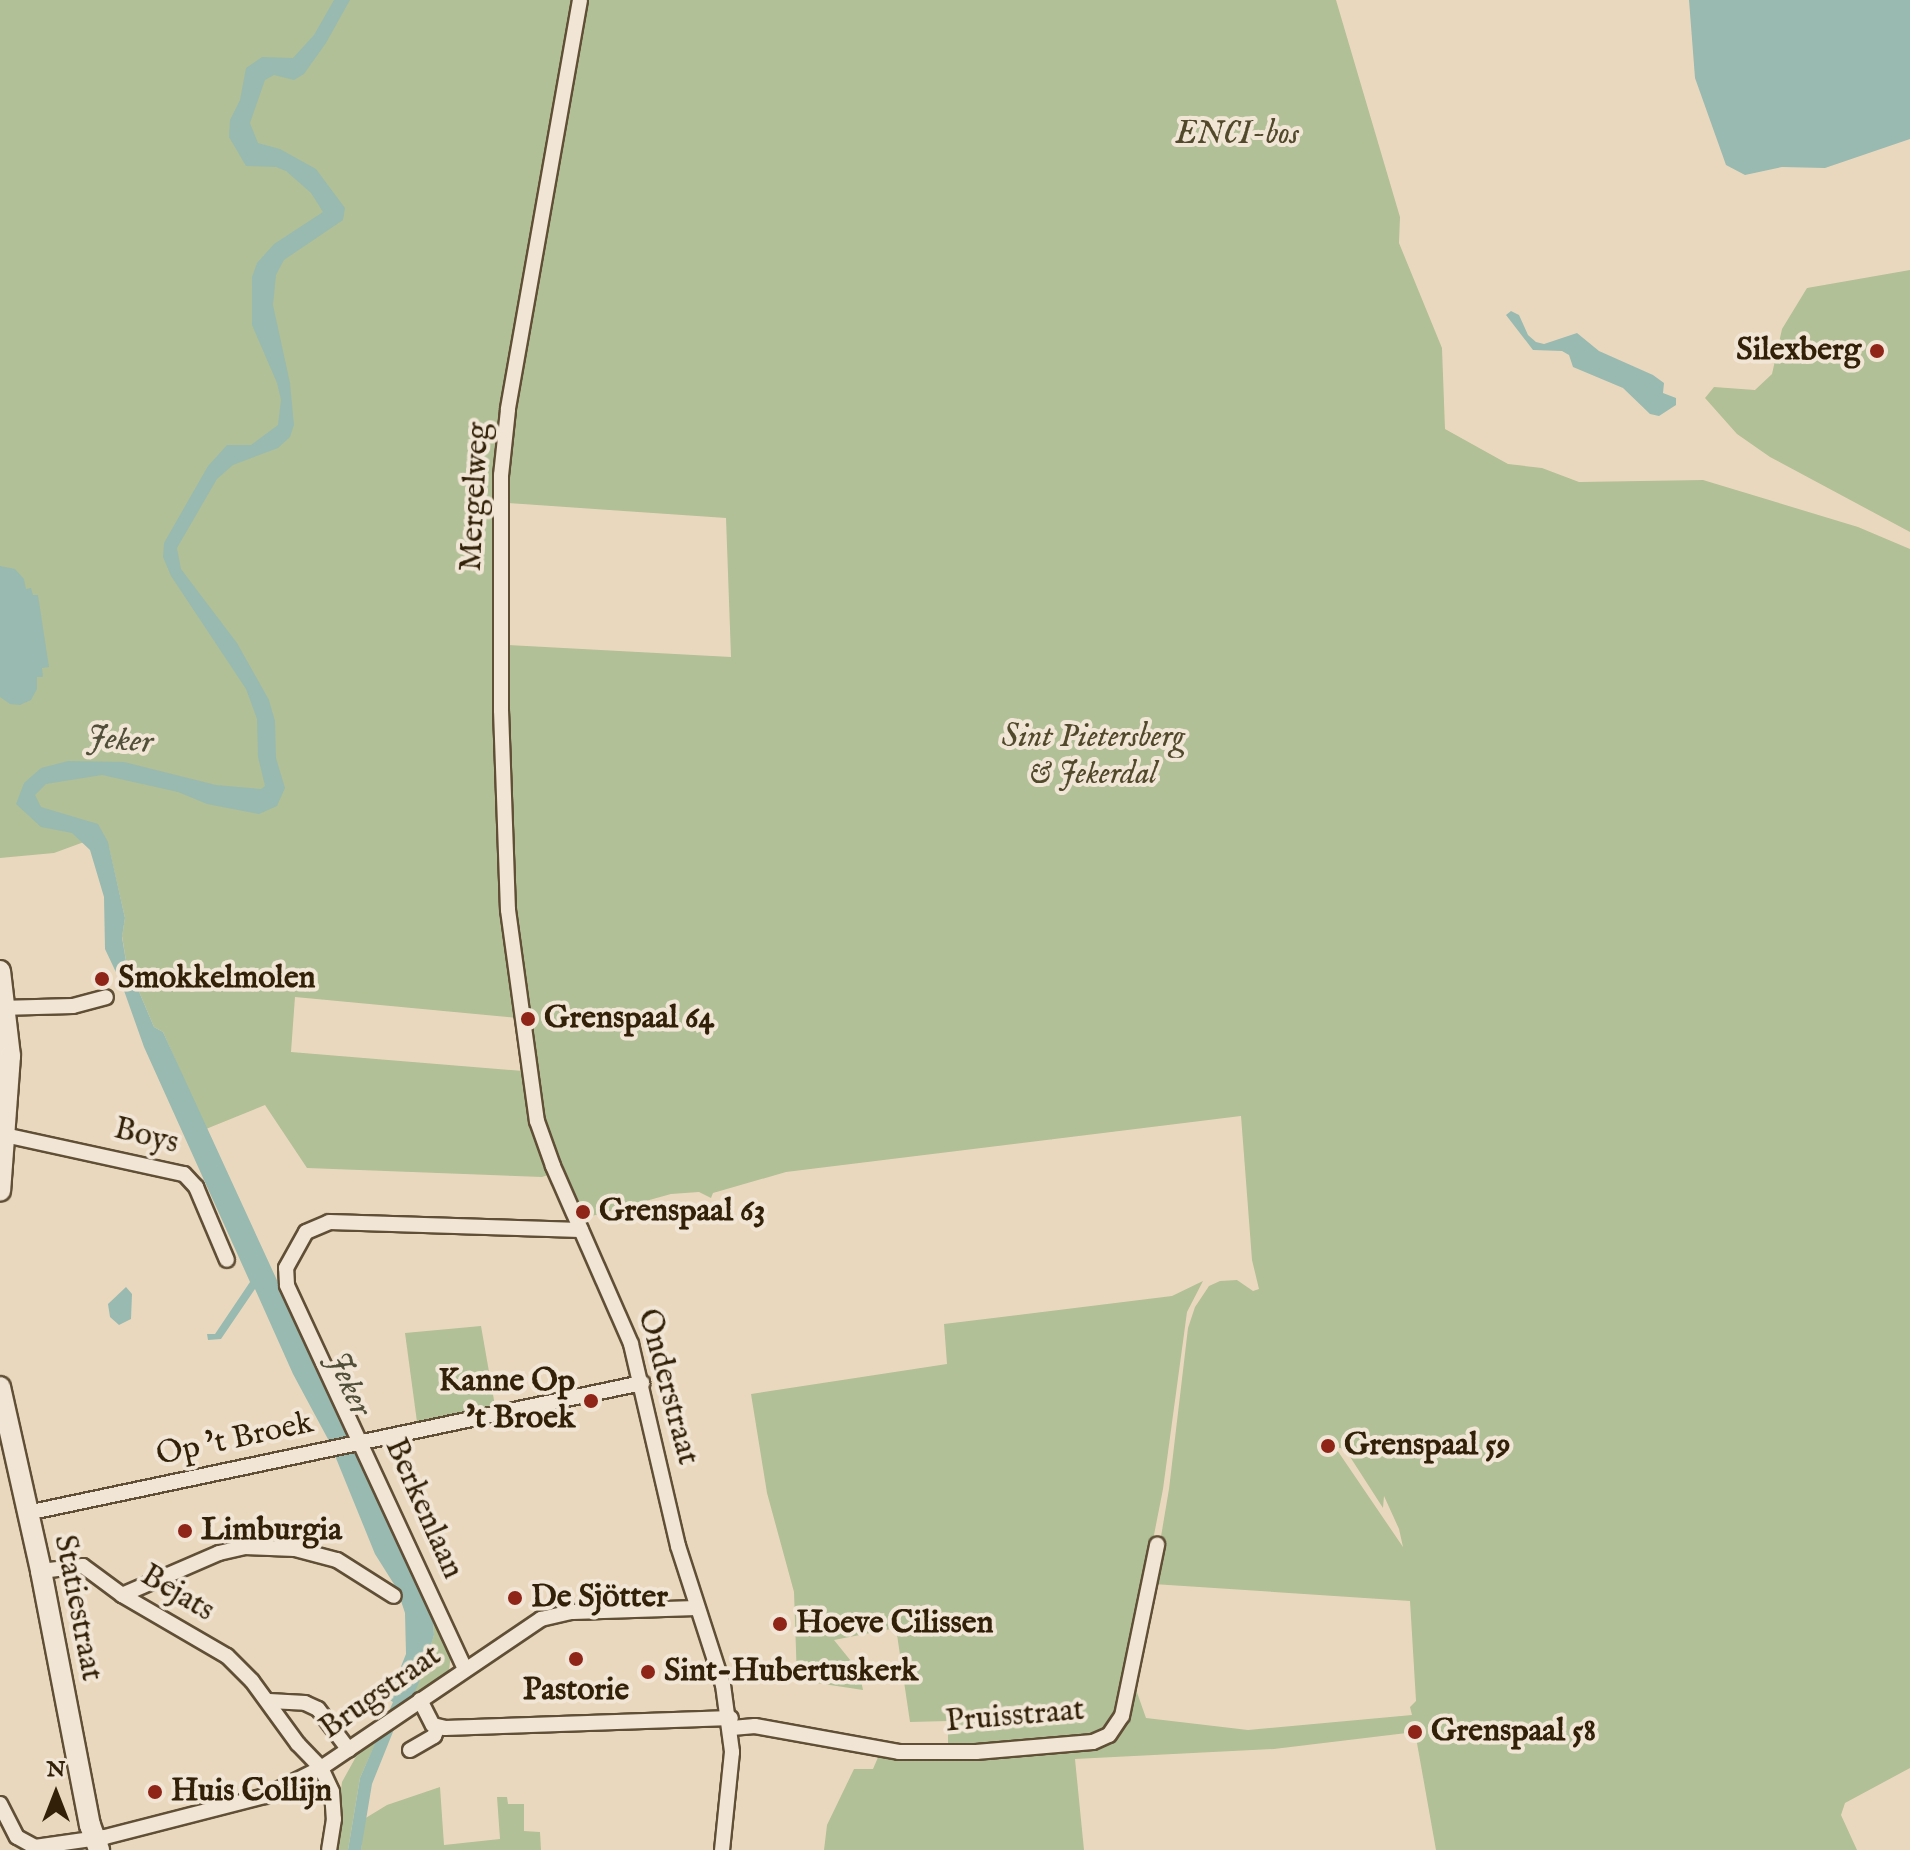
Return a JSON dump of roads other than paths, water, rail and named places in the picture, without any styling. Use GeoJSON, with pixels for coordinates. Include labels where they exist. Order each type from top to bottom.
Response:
{"type":"FeatureCollection","features":[{"type":"Feature","properties":{"kind":"main road"},"geometry":{"type":"LineString","coordinates":[[0,971],[10,1056],[0,1191]]}},
{"type":"Feature","properties":{"kind":"main road","name":"Statiestraat"},"geometry":{"type":"LineString","coordinates":[[0,1387],[41,1571],[62,1694],[97,1845]]}},
{"type":"Feature","properties":{"kind":"street","name":"Mergelweg"},"geometry":{"type":"LineString","coordinates":[[520,1001],[508,910],[504,808],[501,475],[508,410],[580,0]]}},
{"type":"Feature","properties":{"kind":"street"},"geometry":{"type":"LineString","coordinates":[[3,1008],[63,1003],[73,1006],[106,997]]}},
{"type":"Feature","properties":{"kind":"street","name":"Onderstraat"},"geometry":{"type":"LineString","coordinates":[[520,1001],[537,1121],[621,1318],[642,1383],[678,1546],[731,1723],[731,1773],[722,1850]]}},
{"type":"Feature","properties":{"kind":"street","name":"Boys"},"geometry":{"type":"LineString","coordinates":[[3,1134],[184,1174],[196,1187],[227,1260]]}},
{"type":"Feature","properties":{"kind":"street","name":"Berkenlaan"},"geometry":{"type":"LineString","coordinates":[[465,1669],[287,1285],[286,1268],[306,1232],[329,1222],[581,1230]]}},
{"type":"Feature","properties":{"kind":"street","name":"Op 't Broek"},"geometry":{"type":"LineString","coordinates":[[27,1513],[642,1383]]}},
{"type":"Feature","properties":{"kind":"street","name":"Pruisstraat"},"geometry":{"type":"LineString","coordinates":[[438,1727],[731,1723],[899,1752],[976,1752],[1093,1742],[1109,1735],[1124,1708],[1157,1545]]}},
{"type":"Feature","properties":{"kind":"street"},"geometry":{"type":"LineString","coordinates":[[122,1595],[219,1553],[245,1547],[295,1549],[337,1560],[394,1596]]}},
{"type":"Feature","properties":{"kind":"street","name":"Bejats"},"geometry":{"type":"LineString","coordinates":[[41,1571],[83,1566],[122,1595],[227,1656],[269,1701],[298,1744],[321,1768]]}},
{"type":"Feature","properties":{"kind":"street","name":"Brugstraat"},"geometry":{"type":"LineString","coordinates":[[21,1847],[97,1845],[265,1796],[321,1768],[527,1627],[558,1614],[697,1608]]}},
{"type":"Feature","properties":{"kind":"street"},"geometry":{"type":"LineString","coordinates":[[410,1750],[434,1736],[438,1727],[420,1700]]}},
{"type":"Feature","properties":{"kind":"street"},"geometry":{"type":"LineString","coordinates":[[269,1701],[305,1703],[318,1709],[349,1750]]}},
{"type":"Feature","properties":{"kind":"street"},"geometry":{"type":"LineString","coordinates":[[321,1768],[332,1792],[334,1819],[329,1850]]}},
{"type":"Feature","properties":{"kind":"street"},"geometry":{"type":"LineString","coordinates":[[0,1804],[21,1847]]}},
{"type":"Feature","properties":{"kind":"water"},"geometry":{"type":"Polygon","coordinates":[[[334,0],[350,0],[326,43],[304,74],[294,80],[274,75],[265,80],[250,123],[258,143],[280,149],[316,169],[345,208],[343,220],[284,260],[276,275],[273,305],[290,383],[294,425],[290,437],[278,448],[233,465],[217,479],[177,548],[181,569],[237,643],[269,700],[275,721],[276,758],[285,788],[277,806],[259,814],[207,804],[178,792],[102,775],[46,784],[35,795],[41,807],[98,824],[108,842],[125,918],[122,937],[126,961],[154,1027],[163,1032],[433,1620],[434,1635],[420,1680],[413,1696],[405,1702],[372,1784],[361,1850],[348,1850],[360,1778],[393,1702],[388,1699],[406,1654],[405,1613],[397,1589],[375,1554],[329,1441],[293,1374],[255,1289],[221,1339],[208,1340],[207,1334],[215,1334],[250,1282],[144,1047],[122,985],[105,949],[104,897],[90,850],[72,833],[41,827],[16,804],[24,783],[41,768],[68,761],[124,762],[216,785],[261,789],[265,786],[258,757],[257,719],[246,689],[171,576],[163,557],[164,543],[208,466],[227,445],[251,445],[278,425],[281,400],[277,383],[252,325],[252,277],[257,263],[274,244],[323,212],[311,193],[286,171],[276,167],[246,166],[229,137],[230,120],[240,100],[246,68],[262,57],[293,58],[314,35],[334,0]]]}},
{"type":"Feature","properties":{"kind":"water"},"geometry":{"type":"Polygon","coordinates":[[[1689,0],[1910,0],[1910,139],[1825,168],[1782,167],[1745,175],[1726,165],[1695,78],[1689,0]]]}},
{"type":"Feature","properties":{"kind":"water"},"geometry":{"type":"Polygon","coordinates":[[[1511,311],[1519,315],[1528,335],[1536,342],[1544,344],[1577,333],[1599,351],[1653,375],[1664,383],[1663,393],[1676,398],[1676,405],[1659,416],[1650,414],[1623,388],[1573,367],[1569,355],[1562,351],[1533,350],[1506,315],[1511,311]]]}},
{"type":"Feature","properties":{"kind":"water"},"geometry":{"type":"Polygon","coordinates":[[[0,566],[15,569],[24,579],[26,589],[31,588],[33,595],[38,595],[49,667],[42,668],[43,677],[37,677],[37,689],[31,700],[20,705],[10,704],[0,697],[0,566]]]}},
{"type":"Feature","properties":{"kind":"water"},"geometry":{"type":"Polygon","coordinates":[[[126,1287],[132,1294],[131,1319],[119,1325],[110,1317],[108,1304],[126,1287]]]}},
{"type":"Feature","properties":{"kind":"place","name":"Silexberg"},"geometry":{"type":"Point","coordinates":[1877,351]}},
{"type":"Feature","properties":{"kind":"place","name":"Smokkelmolen"},"geometry":{"type":"Point","coordinates":[102,979]}},
{"type":"Feature","properties":{"kind":"place","name":"Grenspaal 64"},"geometry":{"type":"Point","coordinates":[528,1019]}},
{"type":"Feature","properties":{"kind":"place","name":"Grenspaal 63"},"geometry":{"type":"Point","coordinates":[583,1212]}},
{"type":"Feature","properties":{"kind":"place","name":"Kanne Op 't Broek"},"geometry":{"type":"Point","coordinates":[591,1401]}},
{"type":"Feature","properties":{"kind":"place","name":"Grenspaal 59"},"geometry":{"type":"Point","coordinates":[1328,1446]}},
{"type":"Feature","properties":{"kind":"place","name":"Limburgia"},"geometry":{"type":"Point","coordinates":[185,1531]}},
{"type":"Feature","properties":{"kind":"place","name":"De Sjötter"},"geometry":{"type":"Point","coordinates":[515,1598]}},
{"type":"Feature","properties":{"kind":"place","name":"Hoeve Cilissen"},"geometry":{"type":"Point","coordinates":[780,1624]}},
{"type":"Feature","properties":{"kind":"place","name":"Pastorie"},"geometry":{"type":"Point","coordinates":[576,1659]}},
{"type":"Feature","properties":{"kind":"place","name":"Sint-Hubertuskerk"},"geometry":{"type":"Point","coordinates":[648,1672]}},
{"type":"Feature","properties":{"kind":"place","name":"Grenspaal 58"},"geometry":{"type":"Point","coordinates":[1415,1732]}},
{"type":"Feature","properties":{"kind":"place","name":"Huis Collijn"},"geometry":{"type":"Point","coordinates":[155,1792]}},
{"type":"Feature","properties":{"kind":"park label","name":"ENCI-bos"},"geometry":{"type":"Point","coordinates":[1237,135]}},
{"type":"Feature","properties":{"kind":"park label","name":"Sint Pietersberg & Jekerdal"},"geometry":{"type":"Point","coordinates":[1093,758]}},
{"type":"Feature","properties":{"kind":"water label","name":"Jeker"},"geometry":{"type":"Point","coordinates":[120,740]}},
{"type":"Feature","properties":{"kind":"water label","name":"Jeker"},"geometry":{"type":"Point","coordinates":[349,1384]}}]}
